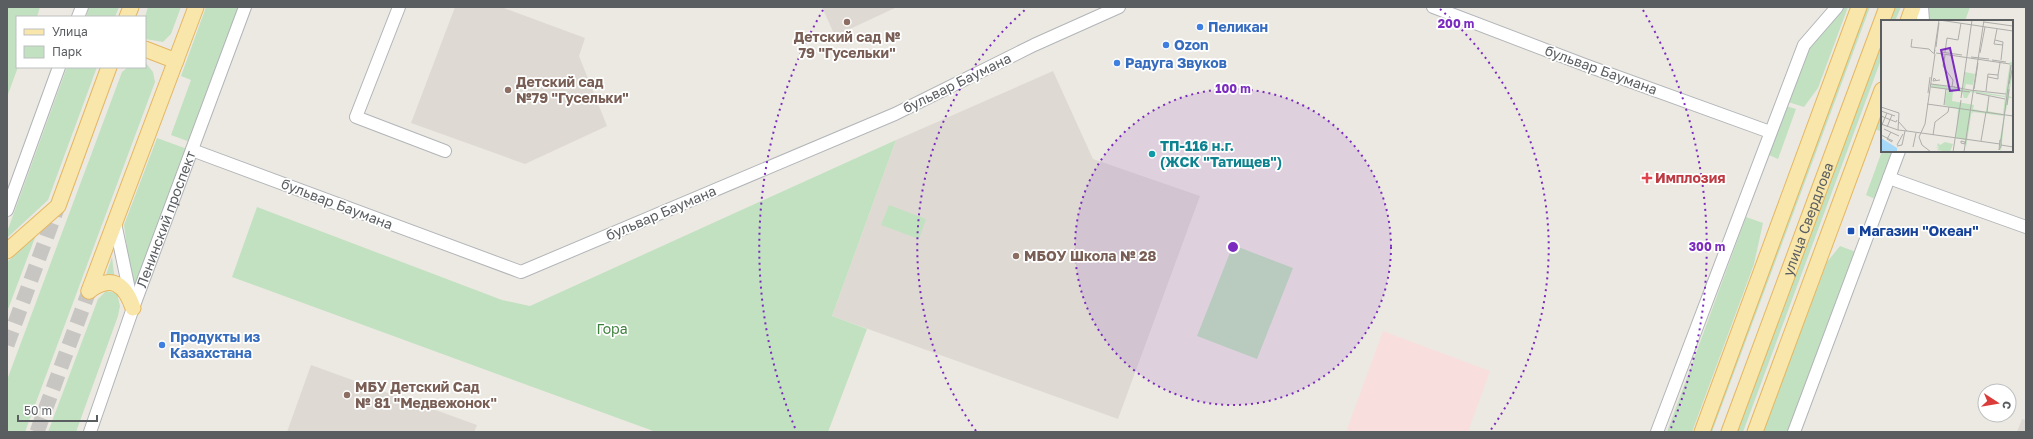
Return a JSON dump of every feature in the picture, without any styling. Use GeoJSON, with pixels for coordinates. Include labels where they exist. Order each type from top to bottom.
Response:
{"type":"FeatureCollection","features":[{"type":"Feature","properties":{"kind":"main road"},"geometry":{"type":"LineString","coordinates":[[133,308],[126,293],[120,286],[114,283],[106,282],[98,284],[89,291],[196,7]]}},
{"type":"Feature","properties":{"kind":"main road","name":"улица Свердлова"},"geometry":{"type":"LineString","coordinates":[[1702,432],[1859,7]]}},
{"type":"Feature","properties":{"kind":"main road","name":"улица Свердлова"},"geometry":{"type":"LineString","coordinates":[[1882,20],[1887,7]]}},
{"type":"Feature","properties":{"kind":"main road"},"geometry":{"type":"LineString","coordinates":[[1908,20],[1913,7]]}},
{"type":"Feature","properties":{"kind":"main road","name":"улица Свердлова"},"geometry":{"type":"LineString","coordinates":[[1729,432],[1881,23]]}},
{"type":"Feature","properties":{"kind":"main road"},"geometry":{"type":"LineString","coordinates":[[146,49],[176,61]]}},
{"type":"Feature","properties":{"kind":"main road"},"geometry":{"type":"LineString","coordinates":[[7,251],[58,206],[109,68]]}},
{"type":"Feature","properties":{"kind":"main road","name":"улица Свердлова"},"geometry":{"type":"LineString","coordinates":[[1755,432],[1881,93]]}},
{"type":"Feature","properties":{"kind":"street","name":"Ленинский проспект"},"geometry":{"type":"LineString","coordinates":[[90,432],[133,308],[245,7]]}},
{"type":"Feature","properties":{"kind":"street"},"geometry":{"type":"LineString","coordinates":[[400,7],[356,117],[445,150]]}},
{"type":"Feature","properties":{"kind":"street","name":"бульвар Баумана"},"geometry":{"type":"LineString","coordinates":[[192,150],[521,272],[895,114],[1034,45],[1119,7]]}},
{"type":"Feature","properties":{"kind":"street","name":"бульвар Баумана"},"geometry":{"type":"LineString","coordinates":[[1433,7],[1585,65],[1770,132]]}},
{"type":"Feature","properties":{"kind":"street"},"geometry":{"type":"LineString","coordinates":[[1657,432],[1804,45],[1836,7]]}},
{"type":"Feature","properties":{"kind":"street"},"geometry":{"type":"LineString","coordinates":[[1922,7],[1923,20]]}},
{"type":"Feature","properties":{"kind":"street"},"geometry":{"type":"LineString","coordinates":[[7,210],[59,68]]}},
{"type":"Feature","properties":{"kind":"street"},"geometry":{"type":"LineString","coordinates":[[1794,432],[1899,152]]}},
{"type":"Feature","properties":{"kind":"street"},"geometry":{"type":"LineString","coordinates":[[1889,178],[2026,227]]}},
{"type":"Feature","properties":{"kind":"street"},"geometry":{"type":"LineString","coordinates":[[115,223],[133,308]]}},
{"type":"Feature","properties":{"kind":"shaded area","name":"Детский сад №79 \"Гусельки\""},"geometry":{"type":"Polygon","coordinates":[[[455,7],[501,7],[585,38],[579,56],[607,126],[525,164],[411,123],[455,7]]]}},
{"type":"Feature","properties":{"kind":"shaded area","name":"Детский сад № 79 \"Гусельки\""},"geometry":{"type":"Polygon","coordinates":[[[822,7],[897,7],[835,36],[822,7]]]}},
{"type":"Feature","properties":{"kind":"shaded area","name":"МБОУ Школа № 28"},"geometry":{"type":"Polygon","coordinates":[[[1053,71],[1093,159],[1200,196],[1118,419],[832,316],[896,140],[1053,71]]]}},
{"type":"Feature","properties":{"kind":"shaded area"},"geometry":{"type":"Polygon","coordinates":[[[1383,331],[1490,371],[1468,432],[1346,432],[1383,331]]]}},
{"type":"Feature","properties":{"kind":"shaded area","name":"МБУ Детский Сад № 81 \"Медвежонок\""},"geometry":{"type":"Polygon","coordinates":[[[311,365],[477,425],[474,432],[287,432],[311,365]]]}},
{"type":"Feature","properties":{"kind":"shaded area"},"geometry":{"type":"Polygon","coordinates":[[[2022,419],[2026,420],[2026,432],[2017,432],[2022,419]]]}},
{"type":"Feature","properties":{"kind":"green space"},"geometry":{"type":"Polygon","coordinates":[[[7,7],[40,7],[37,16],[16,16],[16,68],[18,68],[7,97],[7,7]]]}},
{"type":"Feature","properties":{"kind":"green space"},"geometry":{"type":"Polygon","coordinates":[[[89,7],[119,7],[115,16],[86,16],[89,7]]]}},
{"type":"Feature","properties":{"kind":"green space"},"geometry":{"type":"Polygon","coordinates":[[[148,7],[181,7],[171,34],[163,42],[146,39],[145,16],[148,7]]]}},
{"type":"Feature","properties":{"kind":"green space"},"geometry":{"type":"Polygon","coordinates":[[[206,7],[240,7],[190,142],[171,135],[191,80],[181,76],[206,7]]]}},
{"type":"Feature","properties":{"kind":"green space"},"geometry":{"type":"Polygon","coordinates":[[[1843,7],[1848,7],[1818,88],[1804,107],[1788,102],[1809,47],[1843,7]]]}},
{"type":"Feature","properties":{"kind":"green space"},"geometry":{"type":"Polygon","coordinates":[[[1864,7],[1870,7],[1712,432],[1707,432],[1864,7]]]}},
{"type":"Feature","properties":{"kind":"green space"},"geometry":{"type":"Polygon","coordinates":[[[1894,7],[1901,7],[1895,20],[1889,20],[1894,7]]]}},
{"type":"Feature","properties":{"kind":"green space"},"geometry":{"type":"Polygon","coordinates":[[[1926,7],[1970,7],[1965,20],[1928,20],[1926,7]]]}},
{"type":"Feature","properties":{"kind":"green space"},"geometry":{"type":"Polygon","coordinates":[[[1881,43],[1881,60],[1743,432],[1737,432],[1881,43]]]}},
{"type":"Feature","properties":{"kind":"green space"},"geometry":{"type":"Polygon","coordinates":[[[146,63],[153,72],[155,82],[25,432],[7,432],[7,380],[122,72],[127,68],[146,68],[146,63]]]}},
{"type":"Feature","properties":{"kind":"green space"},"geometry":{"type":"Polygon","coordinates":[[[67,68],[97,68],[48,200],[7,238],[7,232],[67,68]]]}},
{"type":"Feature","properties":{"kind":"green space"},"geometry":{"type":"Polygon","coordinates":[[[1786,106],[1796,109],[1778,159],[1769,155],[1786,106]]]}},
{"type":"Feature","properties":{"kind":"green space"},"geometry":{"type":"Polygon","coordinates":[[[1881,112],[1881,132],[1875,129],[1881,112]]]}},
{"type":"Feature","properties":{"kind":"green space"},"geometry":{"type":"Polygon","coordinates":[[[157,138],[187,149],[133,292],[124,225],[157,138]]]}},
{"type":"Feature","properties":{"kind":"green space","name":"Гора"},"geometry":{"type":"Polygon","coordinates":[[[896,140],[832,316],[867,329],[828,432],[656,432],[232,277],[257,207],[502,300],[530,306],[896,140]]]}},
{"type":"Feature","properties":{"kind":"green space"},"geometry":{"type":"Polygon","coordinates":[[[1882,152],[1893,152],[1875,199],[1866,195],[1882,152]]]}},
{"type":"Feature","properties":{"kind":"green space"},"geometry":{"type":"Polygon","coordinates":[[[889,205],[926,219],[919,239],[881,225],[889,205]]]}},
{"type":"Feature","properties":{"kind":"green space"},"geometry":{"type":"Polygon","coordinates":[[[1746,217],[1763,223],[1754,264],[1692,432],[1667,432],[1746,217]]]}},
{"type":"Feature","properties":{"kind":"green space"},"geometry":{"type":"Polygon","coordinates":[[[36,235],[7,312],[7,262],[36,235]]]}},
{"type":"Feature","properties":{"kind":"green space"},"geometry":{"type":"Polygon","coordinates":[[[1233,245],[1293,268],[1257,359],[1197,336],[1233,245]]]}},
{"type":"Feature","properties":{"kind":"green space"},"geometry":{"type":"Polygon","coordinates":[[[1840,246],[1856,252],[1789,432],[1763,432],[1827,262],[1840,246]]]}},
{"type":"Feature","properties":{"kind":"green space"},"geometry":{"type":"Polygon","coordinates":[[[112,257],[115,282],[105,278],[112,257]]]}},
{"type":"Feature","properties":{"kind":"green space"},"geometry":{"type":"Polygon","coordinates":[[[106,291],[117,293],[120,306],[118,316],[76,432],[48,432],[98,299],[106,291]]]}},
{"type":"Feature","properties":{"kind":"tunnel"},"geometry":{"type":"LineString","coordinates":[[7,345],[58,206]]}},
{"type":"Feature","properties":{"kind":"tunnel"},"geometry":{"type":"LineString","coordinates":[[37,432],[89,291]]}},
{"type":"Feature","properties":{"kind":"place","name":"Детский сад № 79 \"Гусельки\""},"geometry":{"type":"Point","coordinates":[847,22]}},
{"type":"Feature","properties":{"kind":"place","name":"Пеликан"},"geometry":{"type":"Point","coordinates":[1200,27]}},
{"type":"Feature","properties":{"kind":"place","name":"Ozon"},"geometry":{"type":"Point","coordinates":[1166,45]}},
{"type":"Feature","properties":{"kind":"place","name":"Радуга Звуков"},"geometry":{"type":"Point","coordinates":[1117,63]}},
{"type":"Feature","properties":{"kind":"place","name":"Детский сад №79 \"Гусельки\""},"geometry":{"type":"Point","coordinates":[508,90]}},
{"type":"Feature","properties":{"kind":"place","name":"ТП-116 н.г. (ЖСК \"Татищев\")"},"geometry":{"type":"Point","coordinates":[1152,154]}},
{"type":"Feature","properties":{"kind":"place","name":"Имплозия"},"geometry":{"type":"Point","coordinates":[1647,178]}},
{"type":"Feature","properties":{"kind":"place","name":"Магазин \"Океан\""},"geometry":{"type":"Point","coordinates":[1851,231]}},
{"type":"Feature","properties":{"kind":"place","name":"МБОУ Школа № 28"},"geometry":{"type":"Point","coordinates":[1016,256]}},
{"type":"Feature","properties":{"kind":"place","name":"Продукты из Казахстана"},"geometry":{"type":"Point","coordinates":[162,345]}},
{"type":"Feature","properties":{"kind":"place","name":"МБУ Детский Сад № 81 \"Медвежонок\""},"geometry":{"type":"Point","coordinates":[347,395]}}]}
